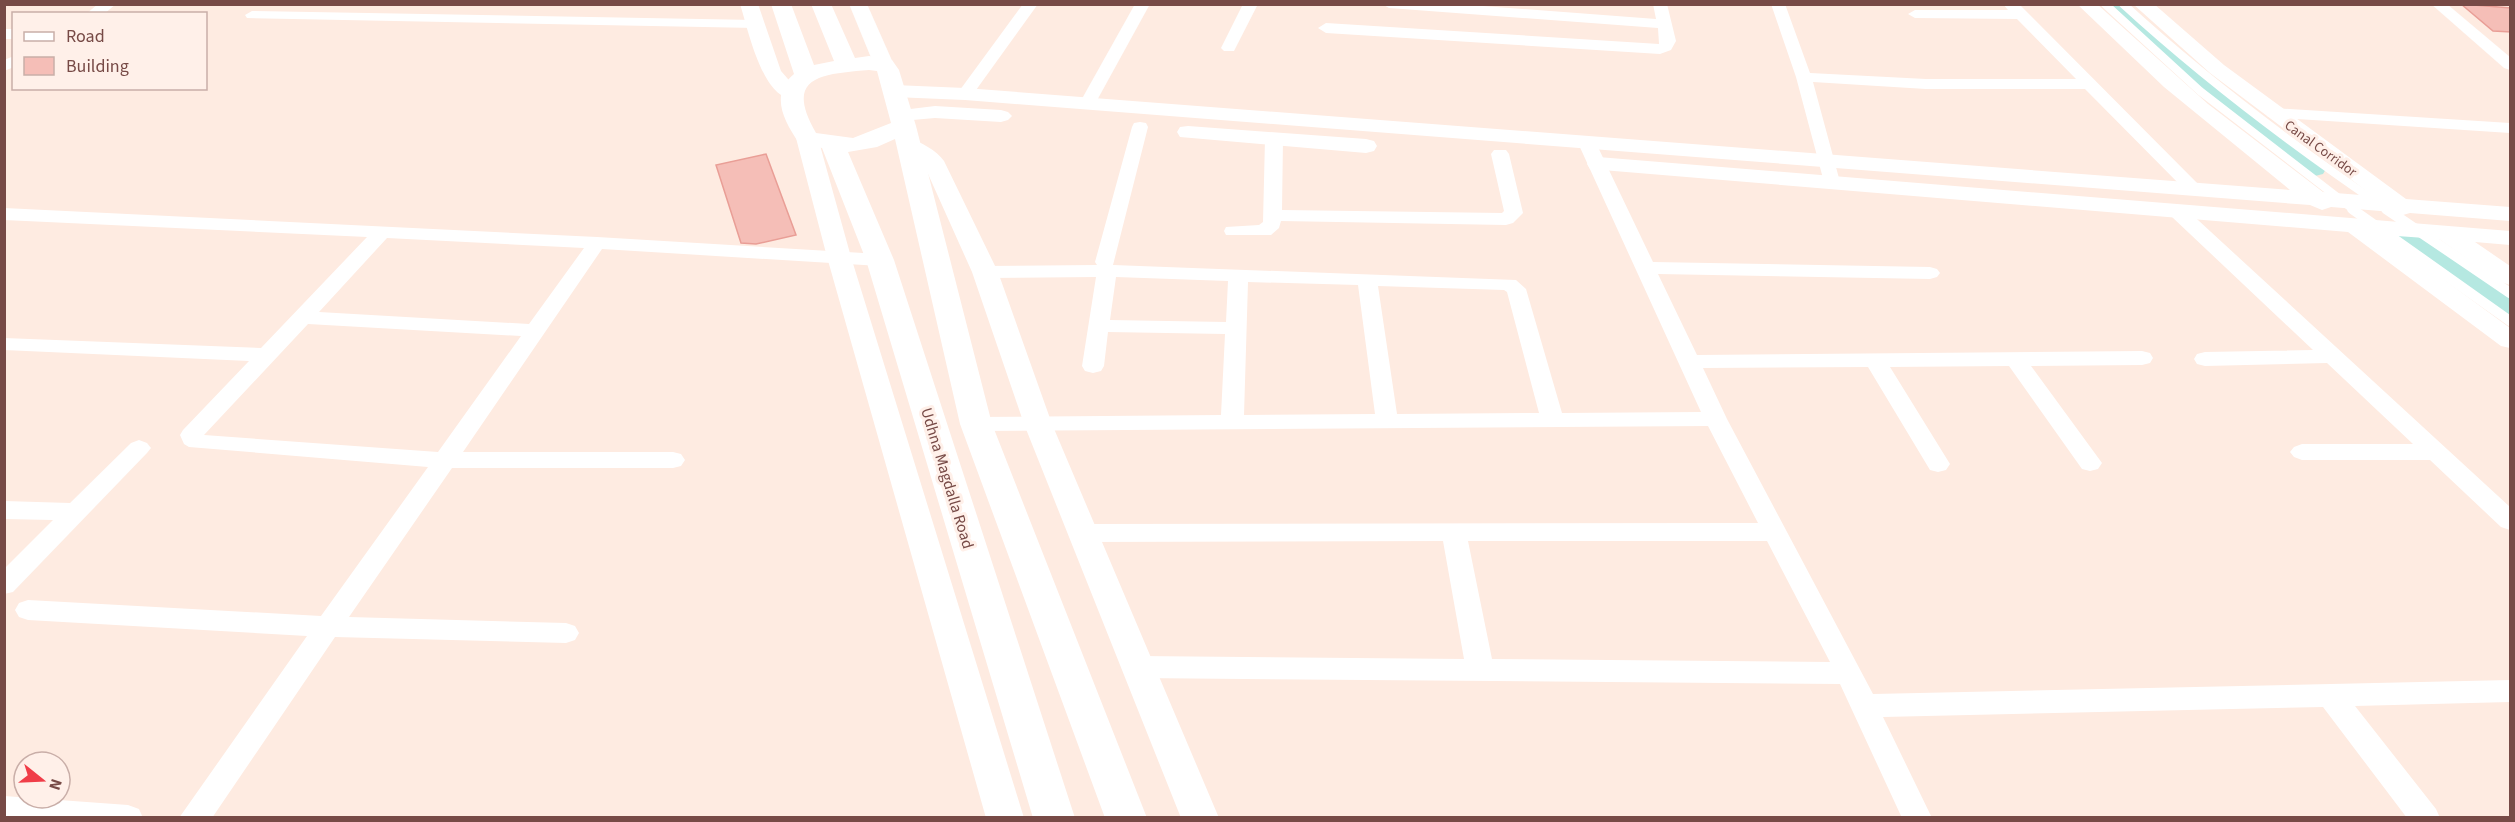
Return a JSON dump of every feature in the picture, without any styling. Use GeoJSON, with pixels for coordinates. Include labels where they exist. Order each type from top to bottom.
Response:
{"type":"FeatureCollection","features":[{"type":"Feature","properties":{"kind":"main road"},"geometry":{"type":"LineString","coordinates":[[781,4],[806,75]]}},
{"type":"Feature","properties":{"kind":"main road"},"geometry":{"type":"LineString","coordinates":[[821,4],[847,65]]}},
{"type":"Feature","properties":{"kind":"main road"},"geometry":{"type":"LineString","coordinates":[[904,128],[858,144],[845,145],[819,140],[793,113],[790,94],[796,82],[806,75],[847,65],[869,63],[884,65],[888,70],[904,128],[976,424],[1126,818]]}},
{"type":"Feature","properties":{"kind":"main road","name":"Udhna Magdalla Road"},"geometry":{"type":"LineString","coordinates":[[819,140],[880,260],[1054,818]]}},
{"type":"Feature","properties":{"kind":"street"},"geometry":{"type":"LineString","coordinates":[[96,12],[109,4]]}},
{"type":"Feature","properties":{"kind":"street"},"geometry":{"type":"LineString","coordinates":[[858,4],[884,65]]}},
{"type":"Feature","properties":{"kind":"street"},"geometry":{"type":"LineString","coordinates":[[965,94],[1031,4]]}},
{"type":"Feature","properties":{"kind":"street"},"geometry":{"type":"LineString","coordinates":[[1087,104],[1143,4]]}},
{"type":"Feature","properties":{"kind":"street"},"geometry":{"type":"LineString","coordinates":[[1229,48],[1251,4]]}},
{"type":"Feature","properties":{"kind":"street"},"geometry":{"type":"LineString","coordinates":[[1389,4],[1573,11],[1664,24]]}},
{"type":"Feature","properties":{"kind":"street"},"geometry":{"type":"LineString","coordinates":[[1326,28],[1660,49],[1668,45],[1660,4]]}},
{"type":"Feature","properties":{"kind":"street"},"geometry":{"type":"LineString","coordinates":[[1778,4],[1804,77],[1831,182]]}},
{"type":"Feature","properties":{"kind":"street"},"geometry":{"type":"LineString","coordinates":[[2086,4],[2134,52],[2176,88],[2319,201],[2511,340]]}},
{"type":"Feature","properties":{"kind":"street","name":"Canal Corridor"},"geometry":{"type":"LineString","coordinates":[[2142,4],[2180,40],[2390,206],[2446,234],[2511,277]]}},
{"type":"Feature","properties":{"kind":"street"},"geometry":{"type":"LineString","coordinates":[[2438,4],[2511,65]]}},
{"type":"Feature","properties":{"kind":"street"},"geometry":{"type":"LineString","coordinates":[[1400,33],[1405,5]]}},
{"type":"Feature","properties":{"kind":"street"},"geometry":{"type":"LineString","coordinates":[[1493,8],[1493,39]]}},
{"type":"Feature","properties":{"kind":"street"},"geometry":{"type":"LineString","coordinates":[[1915,14],[2015,10],[2195,190]]}},
{"type":"Feature","properties":{"kind":"street"},"geometry":{"type":"LineString","coordinates":[[1573,11],[1573,44]]}},
{"type":"Feature","properties":{"kind":"street"},"geometry":{"type":"LineString","coordinates":[[252,15],[752,14],[772,73],[790,94]]}},
{"type":"Feature","properties":{"kind":"street"},"geometry":{"type":"LineString","coordinates":[[1804,77],[1926,84],[2088,84]]}},
{"type":"Feature","properties":{"kind":"street"},"geometry":{"type":"LineString","coordinates":[[894,91],[1087,104],[1592,153],[1831,182],[2179,213],[2511,238]]}},
{"type":"Feature","properties":{"kind":"street"},"geometry":{"type":"LineString","coordinates":[[1200,818],[1038,424],[985,272],[933,161],[904,128],[935,112],[1500,154],[1592,153],[1824,160],[2319,201],[2511,214]]}},
{"type":"Feature","properties":{"kind":"street"},"geometry":{"type":"LineString","coordinates":[[2274,113],[2511,128]]}},
{"type":"Feature","properties":{"kind":"street"},"geometry":{"type":"LineString","coordinates":[[1094,366],[1106,266],[1140,127]]}},
{"type":"Feature","properties":{"kind":"street"},"geometry":{"type":"LineString","coordinates":[[1233,231],[1264,231],[1269,228],[1273,215],[1274,139]]}},
{"type":"Feature","properties":{"kind":"street"},"geometry":{"type":"LineString","coordinates":[[819,140],[839,257],[1005,818]]}},
{"type":"Feature","properties":{"kind":"street"},"geometry":{"type":"LineString","coordinates":[[1592,153],[1716,420],[1849,673],[1917,818]]}},
{"type":"Feature","properties":{"kind":"street"},"geometry":{"type":"LineString","coordinates":[[1273,215],[1506,219],[1514,213],[1500,154]]}},
{"type":"Feature","properties":{"kind":"street"},"geometry":{"type":"LineString","coordinates":[[2179,213],[2511,521]]}},
{"type":"Feature","properties":{"kind":"street"},"geometry":{"type":"LineString","coordinates":[[4,214],[597,243],[880,260]]}},
{"type":"Feature","properties":{"kind":"street"},"geometry":{"type":"LineString","coordinates":[[382,233],[191,435],[192,439],[197,442],[445,460],[673,460]]}},
{"type":"Feature","properties":{"kind":"street"},"geometry":{"type":"LineString","coordinates":[[194,818],[597,243]]}},
{"type":"Feature","properties":{"kind":"street"},"geometry":{"type":"LineString","coordinates":[[985,272],[1106,266],[1238,275],[1509,284],[1516,289],[1553,421]]}},
{"type":"Feature","properties":{"kind":"street"},"geometry":{"type":"LineString","coordinates":[[1644,268],[1930,273]]}},
{"type":"Feature","properties":{"kind":"street"},"geometry":{"type":"LineString","coordinates":[[1232,423],[1238,275]]}},
{"type":"Feature","properties":{"kind":"street"},"geometry":{"type":"LineString","coordinates":[[1367,279],[1387,422]]}},
{"type":"Feature","properties":{"kind":"street"},"geometry":{"type":"LineString","coordinates":[[303,317],[535,331]]}},
{"type":"Feature","properties":{"kind":"street"},"geometry":{"type":"LineString","coordinates":[[1098,326],[1236,328]]}},
{"type":"Feature","properties":{"kind":"street"},"geometry":{"type":"LineString","coordinates":[[4,344],[267,355]]}},
{"type":"Feature","properties":{"kind":"street"},"geometry":{"type":"LineString","coordinates":[[2205,358],[2334,356]]}},
{"type":"Feature","properties":{"kind":"street"},"geometry":{"type":"LineString","coordinates":[[1688,362],[2142,358]]}},
{"type":"Feature","properties":{"kind":"street"},"geometry":{"type":"LineString","coordinates":[[2015,359],[2090,463]]}},
{"type":"Feature","properties":{"kind":"street"},"geometry":{"type":"LineString","coordinates":[[1875,360],[1938,464]]}},
{"type":"Feature","properties":{"kind":"street"},"geometry":{"type":"LineString","coordinates":[[976,424],[1716,420]]}},
{"type":"Feature","properties":{"kind":"street"},"geometry":{"type":"LineString","coordinates":[[4,585],[139,448]]}},
{"type":"Feature","properties":{"kind":"street"},"geometry":{"type":"LineString","coordinates":[[2302,452],[2437,452]]}},
{"type":"Feature","properties":{"kind":"street"},"geometry":{"type":"LineString","coordinates":[[4,510],[76,512]]}},
{"type":"Feature","properties":{"kind":"street"},"geometry":{"type":"LineString","coordinates":[[1454,532],[1480,670]]}},
{"type":"Feature","properties":{"kind":"street"},"geometry":{"type":"LineString","coordinates":[[1083,533],[1774,532]]}},
{"type":"Feature","properties":{"kind":"street"},"geometry":{"type":"LineString","coordinates":[[28,610],[328,627],[566,633]]}},
{"type":"Feature","properties":{"kind":"street"},"geometry":{"type":"LineString","coordinates":[[1138,667],[1849,673]]}},
{"type":"Feature","properties":{"kind":"street"},"geometry":{"type":"LineString","coordinates":[[1864,706],[2511,691]]}},
{"type":"Feature","properties":{"kind":"street"},"geometry":{"type":"LineString","coordinates":[[2330,695],[2425,818]]}},
{"type":"Feature","properties":{"kind":"street"},"geometry":{"type":"LineString","coordinates":[[4,809],[128,818]]}},
{"type":"Feature","properties":{"kind":"lane"},"geometry":{"type":"LineString","coordinates":[[2105,4],[2159,57],[2212,101],[2379,228],[2511,321]]}},
{"type":"Feature","properties":{"kind":"lane"},"geometry":{"type":"LineString","coordinates":[[2123,4],[2202,76],[2312,158],[2390,206],[2422,232],[2511,293]]}},
{"type":"Feature","properties":{"kind":"building"},"geometry":{"type":"Polygon","coordinates":[[[2461,4],[2511,8],[2511,32],[2493,31],[2461,4]]]}},
{"type":"Feature","properties":{"kind":"building"},"geometry":{"type":"Polygon","coordinates":[[[766,154],[796,235],[756,244],[741,243],[716,165],[766,154]]]}},
{"type":"Feature","properties":{"kind":"waterway"},"geometry":{"type":"LineString","coordinates":[[2113,4],[2186,70],[2315,169]]}},
{"type":"Feature","properties":{"kind":"waterway"},"geometry":{"type":"LineString","coordinates":[[2406,235],[2510,308]]}}]}
